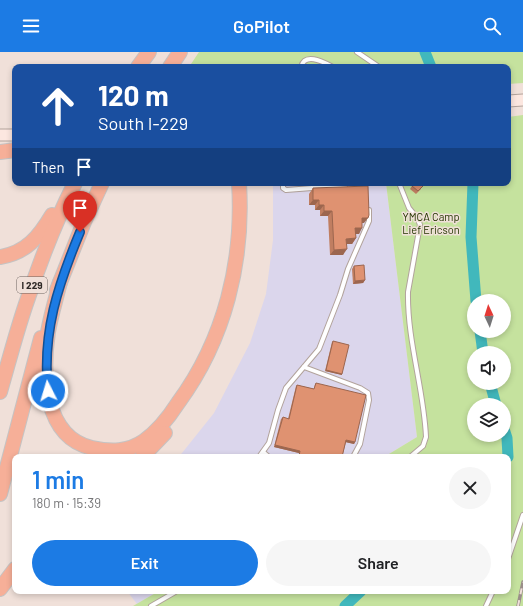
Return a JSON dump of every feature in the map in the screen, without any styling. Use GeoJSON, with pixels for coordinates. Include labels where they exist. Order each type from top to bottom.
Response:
{"type":"FeatureCollection","features":[{"type":"Feature","properties":{"kind":"highway"},"geometry":{"type":"LineString","coordinates":[[140,64],[149,52]]}},
{"type":"Feature","properties":{"kind":"highway"},"geometry":{"type":"LineString","coordinates":[[172,64],[180,52]]}},
{"type":"Feature","properties":{"kind":"highway"},"geometry":{"type":"LineString","coordinates":[[0,152],[12,150]]}},
{"type":"Feature","properties":{"kind":"highway"},"geometry":{"type":"LineString","coordinates":[[0,257],[15,253],[36,239],[72,186]]}},
{"type":"Feature","properties":{"kind":"highway","name":"I 229"},"geometry":{"type":"LineString","coordinates":[[0,392],[23,313],[37,273],[59,216],[73,186]]}},
{"type":"Feature","properties":{"kind":"highway","name":"I 229"},"geometry":{"type":"LineString","coordinates":[[0,494],[38,350],[60,282],[84,222],[101,186]]}},
{"type":"Feature","properties":{"kind":"highway"},"geometry":{"type":"LineString","coordinates":[[60,282],[48,331],[46,356],[48,391],[54,415],[62,428],[71,438],[88,447],[106,451],[114,451],[123,450],[137,445],[150,437],[184,395],[206,358],[220,324],[232,286],[238,249],[240,230],[239,186]]}},
{"type":"Feature","properties":{"kind":"highway"},"geometry":{"type":"LineString","coordinates":[[145,454],[172,424],[196,392],[225,336],[236,301],[245,262],[249,212],[248,186]]}},
{"type":"Feature","properties":{"kind":"highway"},"geometry":{"type":"LineString","coordinates":[[0,590],[12,574]]}},
{"type":"Feature","properties":{"kind":"main road"},"geometry":{"type":"LineString","coordinates":[[511,101],[523,100]]}},
{"type":"Feature","properties":{"kind":"main road"},"geometry":{"type":"LineString","coordinates":[[0,135],[12,135]]}},
{"type":"Feature","properties":{"kind":"main road"},"geometry":{"type":"LineString","coordinates":[[0,149],[12,150]]}},
{"type":"Feature","properties":{"kind":"lane"},"geometry":{"type":"LineString","coordinates":[[357,52],[374,64]]}},
{"type":"Feature","properties":{"kind":"lane"},"geometry":{"type":"LineString","coordinates":[[302,64],[307,59],[313,58],[326,64]]}},
{"type":"Feature","properties":{"kind":"lane"},"geometry":{"type":"LineString","coordinates":[[283,186],[286,190],[328,186]]}},
{"type":"Feature","properties":{"kind":"lane"},"geometry":{"type":"LineString","coordinates":[[400,186],[409,208],[418,219],[420,225],[408,292],[408,301],[426,438],[423,446],[414,454]]}},
{"type":"Feature","properties":{"kind":"lane"},"geometry":{"type":"LineString","coordinates":[[265,454],[263,452],[269,443],[286,388],[319,349],[338,302],[348,269],[369,221],[368,206]]}},
{"type":"Feature","properties":{"kind":"lane"},"geometry":{"type":"LineString","coordinates":[[304,367],[360,388],[368,393],[369,400],[360,444],[355,454]]}},
{"type":"Feature","properties":{"kind":"lane"},"geometry":{"type":"LineString","coordinates":[[511,550],[523,515]]}},
{"type":"Feature","properties":{"kind":"lane"},"geometry":{"type":"LineString","coordinates":[[151,606],[172,594]]}},
{"type":"Feature","properties":{"kind":"lane"},"geometry":{"type":"LineString","coordinates":[[486,606],[492,594]]}},
{"type":"Feature","properties":{"kind":"shaded area"},"geometry":{"type":"Polygon","coordinates":[[[273,186],[386,186],[417,437],[389,454],[181,454],[214,413],[250,343],[266,294],[273,240],[273,186]]]}},
{"type":"Feature","properties":{"kind":"shaded area"},"geometry":{"type":"Polygon","coordinates":[[[129,594],[154,594],[137,604],[129,594]]]}},
{"type":"Feature","properties":{"kind":"green space"},"geometry":{"type":"Polygon","coordinates":[[[199,52],[523,52],[523,83],[511,84],[511,64],[191,64],[199,52]]]}},
{"type":"Feature","properties":{"kind":"green space","name":"YMCA Camp Lief Ericson"},"geometry":{"type":"Polygon","coordinates":[[[523,115],[523,606],[133,606],[154,594],[511,594],[511,454],[389,454],[417,437],[386,186],[511,186],[511,117],[523,115]]]}},
{"type":"Feature","properties":{"kind":"building"},"geometry":{"type":"Polygon","coordinates":[[[368,186],[368,218],[362,218],[362,228],[355,228],[356,238],[346,239],[347,249],[334,250],[332,211],[324,211],[324,205],[319,205],[319,200],[313,200],[313,188],[368,186]]]}},
{"type":"Feature","properties":{"kind":"building"},"geometry":{"type":"Polygon","coordinates":[[[412,186],[423,186],[418,191],[412,186]]]}},
{"type":"Feature","properties":{"kind":"building"},"geometry":{"type":"Polygon","coordinates":[[[364,265],[365,280],[355,281],[354,266],[364,265]]]}},
{"type":"Feature","properties":{"kind":"building"},"geometry":{"type":"Polygon","coordinates":[[[333,341],[349,345],[342,374],[326,370],[333,341]]]}},
{"type":"Feature","properties":{"kind":"building"},"geometry":{"type":"Polygon","coordinates":[[[316,383],[366,395],[355,442],[346,440],[343,454],[299,454],[300,451],[275,445],[283,417],[289,419],[297,385],[314,389],[316,383]]]}},
{"type":"Feature","properties":{"kind":"waterway"},"geometry":{"type":"LineString","coordinates":[[425,52],[430,64]]}},
{"type":"Feature","properties":{"kind":"waterway"},"geometry":{"type":"LineString","coordinates":[[473,186],[471,237],[475,294]]}},
{"type":"Feature","properties":{"kind":"waterway"},"geometry":{"type":"LineString","coordinates":[[481,338],[482,346]]}},
{"type":"Feature","properties":{"kind":"waterway"},"geometry":{"type":"LineString","coordinates":[[492,390],[494,398]]}},
{"type":"Feature","properties":{"kind":"waterway"},"geometry":{"type":"LineString","coordinates":[[507,442],[508,454]]}},
{"type":"Feature","properties":{"kind":"waterway"},"geometry":{"type":"LineString","coordinates":[[345,606],[358,594]]}},
{"type":"Feature","properties":{"kind":"railway"},"geometry":{"type":"LineString","coordinates":[[518,606],[523,582]]}},
{"type":"Feature","properties":{"kind":"route"},"geometry":{"type":"LineString","coordinates":[[48,391],[46,368],[48,331],[60,282],[80,232]]}}]}
